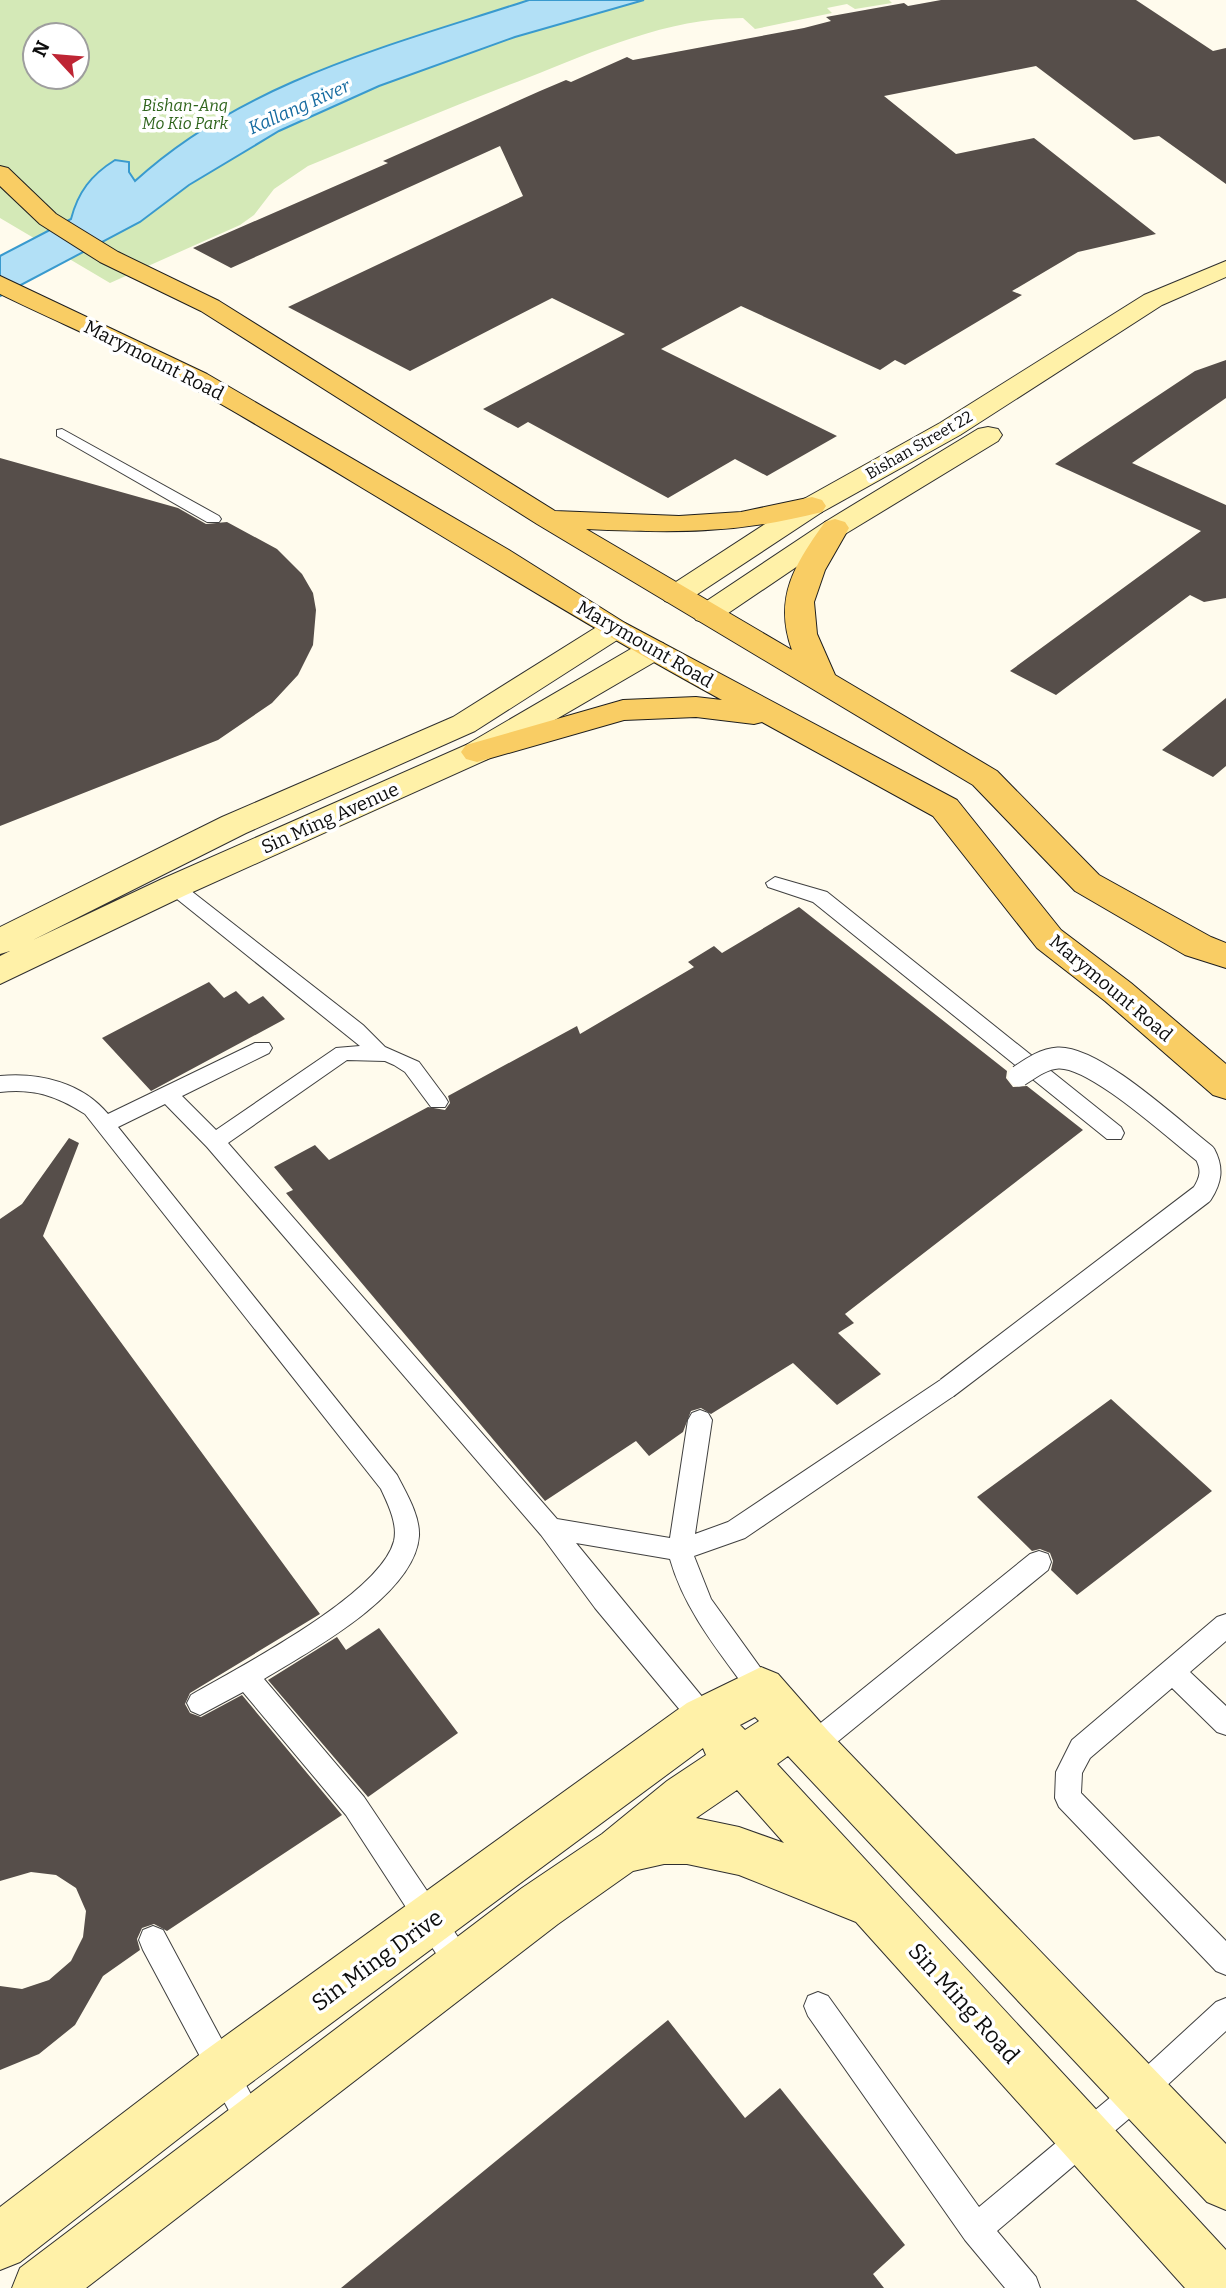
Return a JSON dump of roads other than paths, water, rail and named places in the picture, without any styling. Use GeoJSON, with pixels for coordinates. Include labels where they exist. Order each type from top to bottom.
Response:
{"type":"FeatureCollection","features":[{"type":"Feature","properties":{"kind":"main road"},"geometry":{"type":"LineString","coordinates":[[0,173],[48,219],[127,266],[210,306],[547,518],[985,778],[1087,883],[1198,946],[1226,957]]}},
{"type":"Feature","properties":{"kind":"main road","name":"Bishan Street 22"},"geometry":{"type":"LineString","coordinates":[[614,629],[676,595],[812,506],[950,429],[1153,300],[1226,268]]}},
{"type":"Feature","properties":{"kind":"main road","name":"Marymount Road"},"geometry":{"type":"LineString","coordinates":[[0,284],[210,386],[499,555],[614,629],[945,808],[1049,939],[1118,992],[1226,1086]]}},
{"type":"Feature","properties":{"kind":"main road","name":"Bishan Street 22"},"geometry":{"type":"LineString","coordinates":[[652,650],[835,528],[936,468],[1176,311],[1226,287]]}},
{"type":"Feature","properties":{"kind":"main road"},"geometry":{"type":"LineString","coordinates":[[547,518],[680,525],[741,521],[812,506]]}},
{"type":"Feature","properties":{"kind":"main road"},"geometry":{"type":"LineString","coordinates":[[821,679],[802,643],[795,608],[808,574],[835,528]]}},
{"type":"Feature","properties":{"kind":"main road","name":"Sin Ming Avenue"},"geometry":{"type":"LineString","coordinates":[[0,942],[234,825],[464,724],[614,629]]}},
{"type":"Feature","properties":{"kind":"main road","name":"Sin Ming Avenue"},"geometry":{"type":"LineString","coordinates":[[0,971],[174,887],[477,752],[652,650]]}},
{"type":"Feature","properties":{"kind":"main road"},"geometry":{"type":"LineString","coordinates":[[477,752],[623,710],[696,707],[774,717]]}},
{"type":"Feature","properties":{"kind":"main road"},"geometry":{"type":"LineString","coordinates":[[761,1689],[802,1737],[1226,2183]]}},
{"type":"Feature","properties":{"kind":"main road","name":"Sin Ming Drive"},"geometry":{"type":"LineString","coordinates":[[0,2242],[222,2071],[704,1719],[761,1689]]}},
{"type":"Feature","properties":{"kind":"main road","name":"Sin Ming Road"},"geometry":{"type":"LineString","coordinates":[[704,1719],[1223,2288]]}},
{"type":"Feature","properties":{"kind":"main road"},"geometry":{"type":"LineString","coordinates":[[40,2288],[540,1906],[620,1850],[684,1797],[740,1759],[802,1737]]}},
{"type":"Feature","properties":{"kind":"main road"},"geometry":{"type":"LineString","coordinates":[[620,1850],[664,1840],[708,1843],[787,1868],[875,1905]]}},
{"type":"Feature","properties":{"kind":"lane"},"geometry":{"type":"LineString","coordinates":[[62,433],[214,519]]}},
{"type":"Feature","properties":{"kind":"lane"},"geometry":{"type":"LineString","coordinates":[[775,883],[820,897],[1114,1133]]}},
{"type":"Feature","properties":{"kind":"lane"},"geometry":{"type":"LineString","coordinates":[[174,887],[356,1030],[380,1054]]}},
{"type":"Feature","properties":{"kind":"lane"},"geometry":{"type":"LineString","coordinates":[[106,1124],[262,1048]]}},
{"type":"Feature","properties":{"kind":"lane"},"geometry":{"type":"LineString","coordinates":[[214,1140],[248,1121],[338,1056],[388,1054],[412,1067],[438,1102]]}},
{"type":"Feature","properties":{"kind":"lane"},"geometry":{"type":"LineString","coordinates":[[550,1528],[680,1550],[736,1530],[947,1388],[1202,1194],[1212,1175],[1212,1166],[1205,1154],[1097,1070],[1077,1060],[1051,1057],[1018,1076]]}},
{"type":"Feature","properties":{"kind":"lane"},"geometry":{"type":"LineString","coordinates":[[0,1084],[17,1082],[59,1088],[92,1109],[106,1124],[389,1482],[404,1521],[407,1538],[402,1556],[380,1586],[328,1625],[200,1703]]}},
{"type":"Feature","properties":{"kind":"lane"},"geometry":{"type":"LineString","coordinates":[[169,1095],[214,1140],[550,1528],[604,1600],[704,1719]]}},
{"type":"Feature","properties":{"kind":"lane"},"geometry":{"type":"LineString","coordinates":[[700,1420],[680,1550],[688,1579],[702,1607],[761,1689]]}},
{"type":"Feature","properties":{"kind":"lane"},"geometry":{"type":"LineString","coordinates":[[802,1737],[1039,1562]]}},
{"type":"Feature","properties":{"kind":"lane"},"geometry":{"type":"LineString","coordinates":[[1226,1625],[1081,1749],[1069,1772],[1068,1798],[1226,1961]]}},
{"type":"Feature","properties":{"kind":"lane"},"geometry":{"type":"LineString","coordinates":[[1172,1671],[1226,1723]]}},
{"type":"Feature","properties":{"kind":"lane"},"geometry":{"type":"LineString","coordinates":[[245,1675],[355,1806],[462,1968]]}},
{"type":"Feature","properties":{"kind":"lane"},"geometry":{"type":"LineString","coordinates":[[153,1940],[252,2125]]}},
{"type":"Feature","properties":{"kind":"lane"},"geometry":{"type":"LineString","coordinates":[[818,2006],[976,2230],[1025,2288]]}},
{"type":"Feature","properties":{"kind":"lane"},"geometry":{"type":"LineString","coordinates":[[976,2230],[1140,2091],[1226,2012]]}},
{"type":"Feature","properties":{"kind":"water","name":"Kallang River"},"geometry":{"type":"Polygon","coordinates":[[[529,0],[644,0],[515,37],[379,86],[279,131],[189,185],[140,222],[0,296],[0,256],[71,219],[77,200],[87,185],[115,160],[129,162],[129,172],[135,181],[178,146],[223,117],[271,92],[373,51],[529,0]]]}},
{"type":"Feature","properties":{"kind":"park label","name":"Bishan-Ang Mo Kio Park"},"geometry":{"type":"Point","coordinates":[185,114]}}]}
